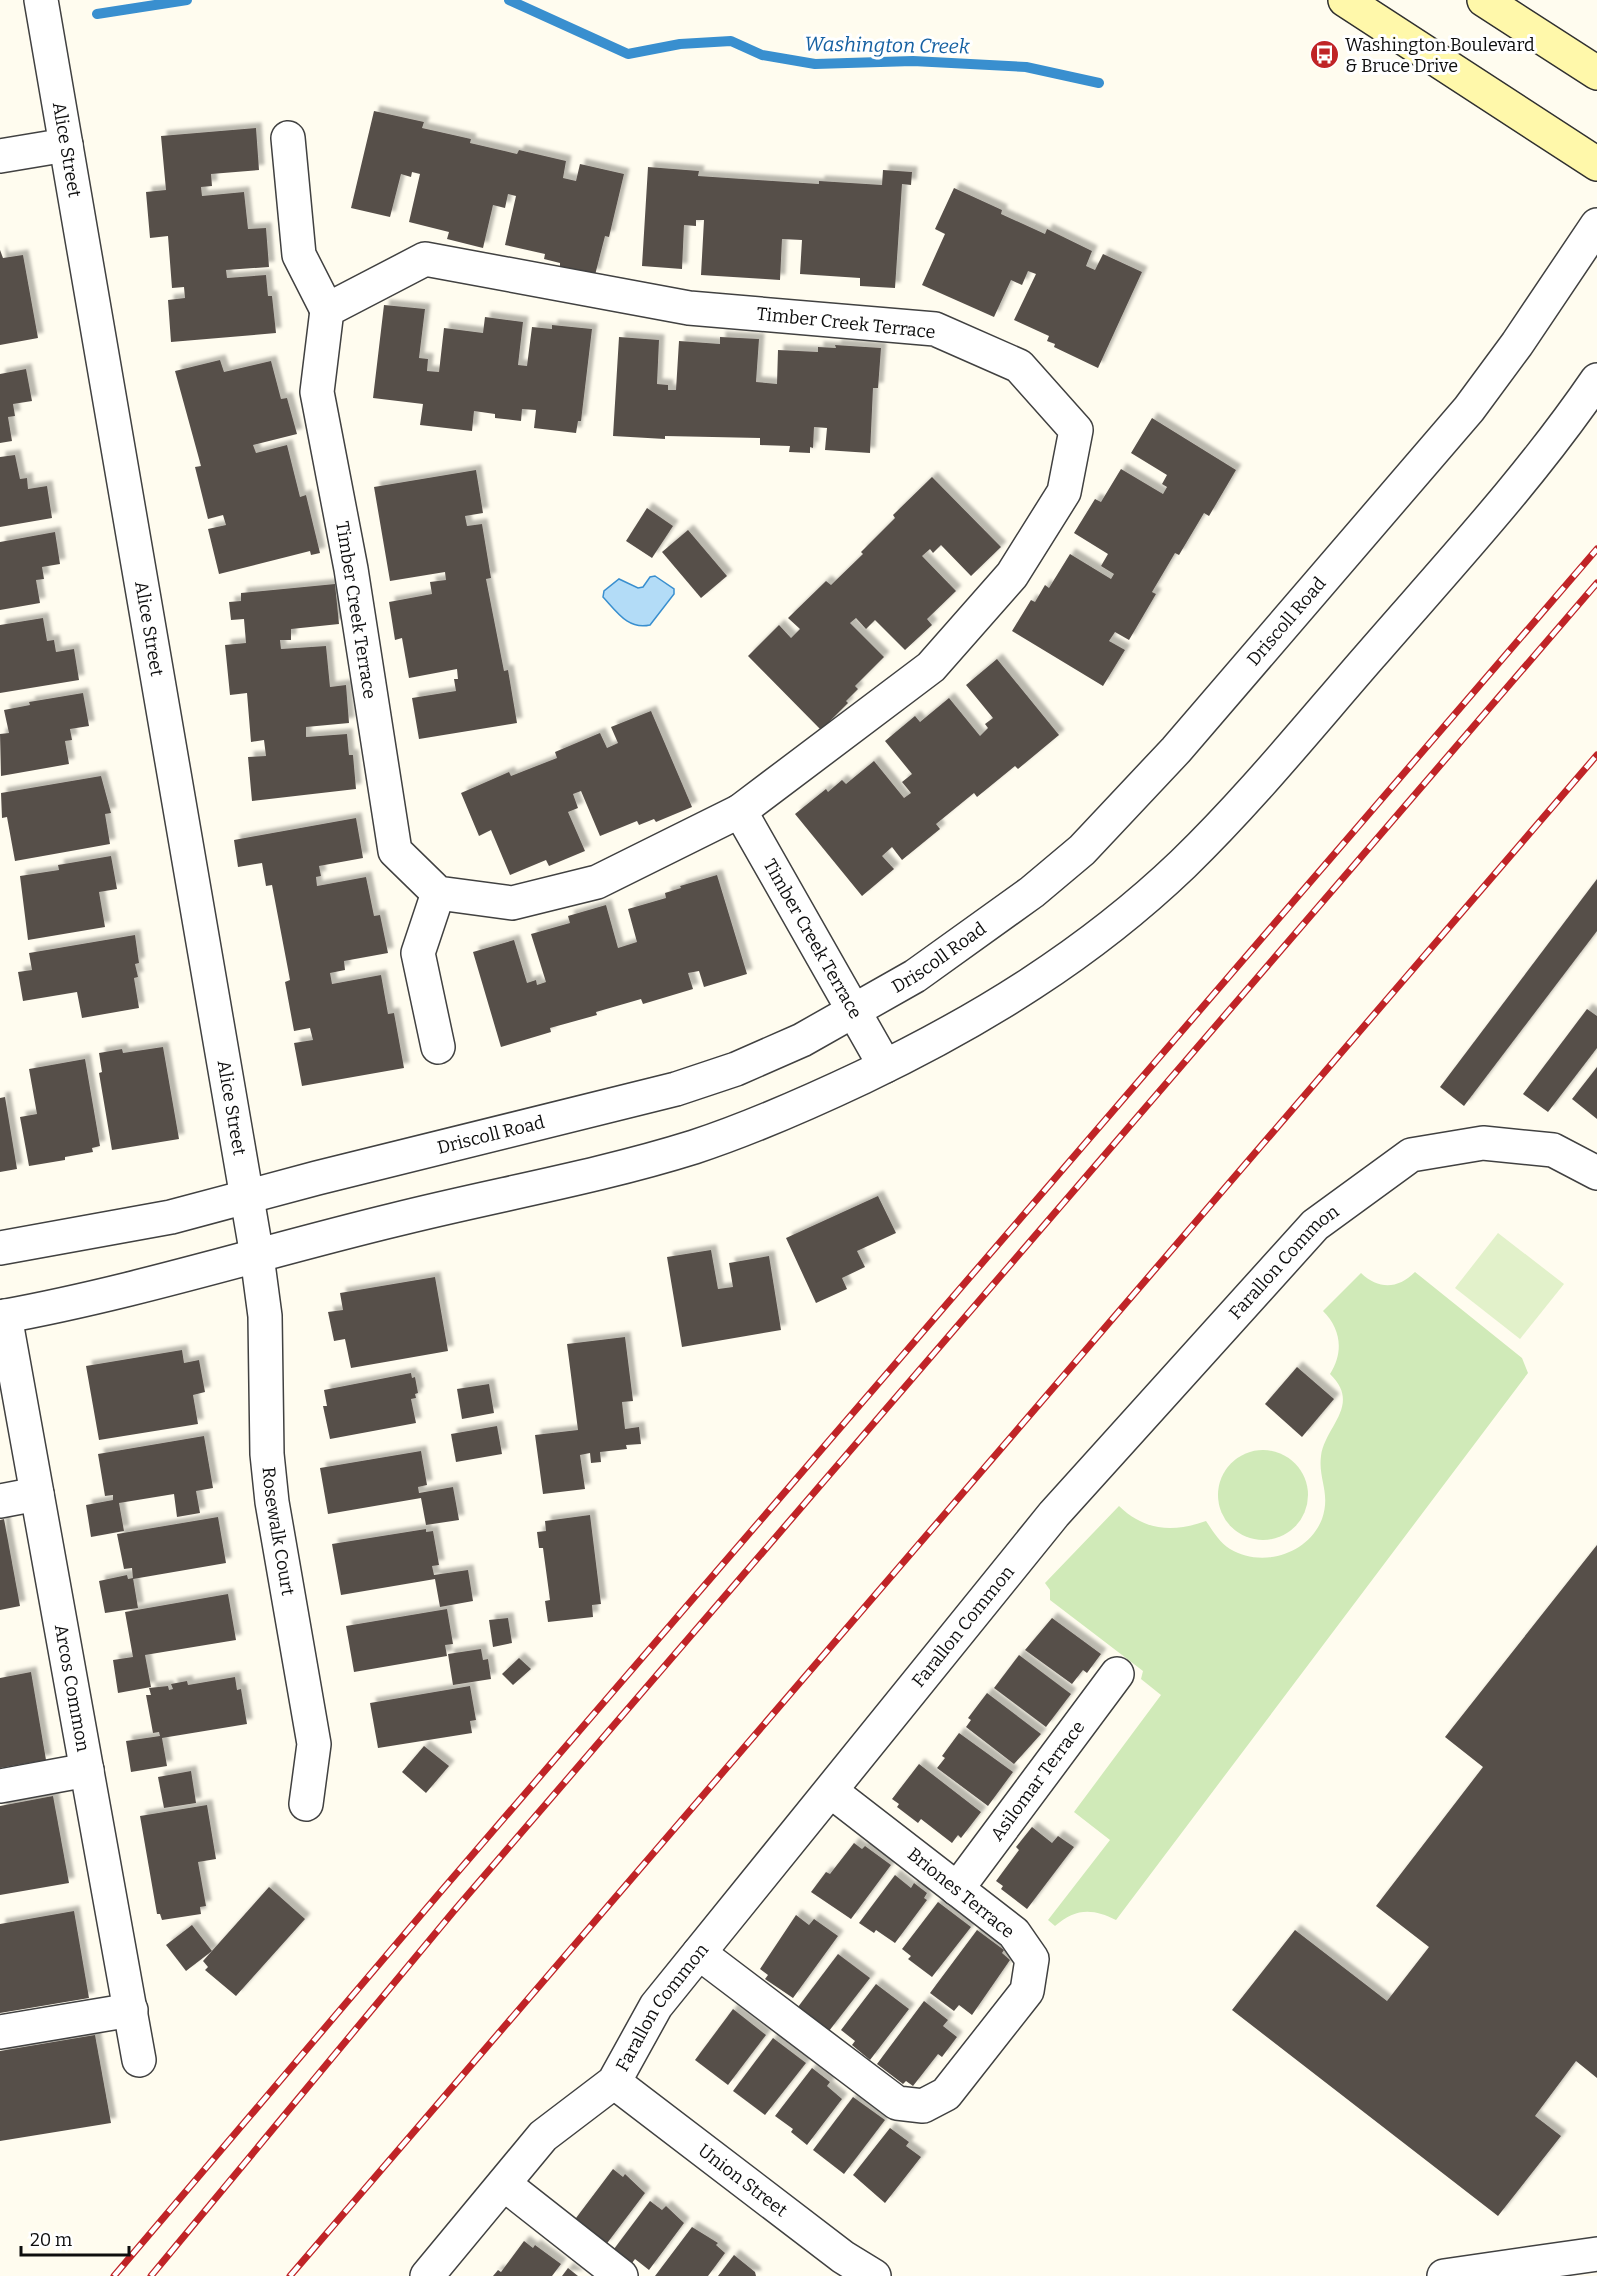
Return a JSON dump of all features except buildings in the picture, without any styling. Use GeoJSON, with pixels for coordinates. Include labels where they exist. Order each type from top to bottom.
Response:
{"type":"FeatureCollection","features":[{"type":"Feature","properties":{"kind":"main road"},"geometry":{"type":"LineString","coordinates":[[1345,0],[1597,164]]}},
{"type":"Feature","properties":{"kind":"main road"},"geometry":{"type":"LineString","coordinates":[[1484,0],[1597,74]]}},
{"type":"Feature","properties":{"kind":"street","name":"Alice Street"},"geometry":{"type":"LineString","coordinates":[[41,0],[257,1256]]}},
{"type":"Feature","properties":{"kind":"street"},"geometry":{"type":"LineString","coordinates":[[288,138],[299,255],[327,310]]}},
{"type":"Feature","properties":{"kind":"street"},"geometry":{"type":"LineString","coordinates":[[0,156],[66,145]]}},
{"type":"Feature","properties":{"kind":"street","name":"Driscoll Road"},"geometry":{"type":"LineString","coordinates":[[0,1248],[114,1228],[246,1198],[340,1172],[676,1089],[736,1069],[802,1040],[915,976],[1032,892],[1082,850],[1176,750],[1469,409],[1518,344],[1597,225]]}},
{"type":"Feature","properties":{"kind":"street","name":"Timber Creek Terrace"},"geometry":{"type":"LineString","coordinates":[[426,259],[689,308],[935,329],[1019,366],[1076,430],[1064,492],[1012,575],[931,667],[740,811],[597,882],[512,903],[438,894],[395,851],[351,570],[317,393],[327,310],[426,259]]}},
{"type":"Feature","properties":{"kind":"street"},"geometry":{"type":"LineString","coordinates":[[2,1317],[170,1281],[394,1220],[634,1165],[698,1145],[819,1098],[885,1066],[1018,994],[1074,956],[1182,865],[1239,807],[1480,530],[1538,460],[1597,380]]}},
{"type":"Feature","properties":{"kind":"street","name":"Timber Creek Terrace"},"geometry":{"type":"LineString","coordinates":[[740,811],[885,1066]]}},
{"type":"Feature","properties":{"kind":"street"},"geometry":{"type":"LineString","coordinates":[[438,894],[418,953],[438,1047]]}},
{"type":"Feature","properties":{"kind":"street","name":"Farallon Common"},"geometry":{"type":"LineString","coordinates":[[427,2276],[543,2136],[614,2082],[657,2006],[832,1792],[1054,1514],[1315,1226],[1411,1155],[1483,1143],[1553,1150],[1597,1173]]}},
{"type":"Feature","properties":{"kind":"street","name":"Rosewalk Court"},"geometry":{"type":"LineString","coordinates":[[257,1256],[265,1316],[267,1454],[272,1502],[314,1744],[306,1804]]}},
{"type":"Feature","properties":{"kind":"street","name":"Arcos Common"},"geometry":{"type":"LineString","coordinates":[[2,1317],[37,1494],[139,2060]]}},
{"type":"Feature","properties":{"kind":"street"},"geometry":{"type":"LineString","coordinates":[[0,1501],[37,1494]]}},
{"type":"Feature","properties":{"kind":"street","name":"Asilomar Terrace"},"geometry":{"type":"LineString","coordinates":[[957,1889],[1117,1674]]}},
{"type":"Feature","properties":{"kind":"street"},"geometry":{"type":"LineString","coordinates":[[0,1786],[87,1770]]}},
{"type":"Feature","properties":{"kind":"street","name":"Briones Terrace"},"geometry":{"type":"LineString","coordinates":[[699,1953],[897,2103],[923,2106],[946,2094],[1027,1990],[1032,1959],[1014,1933],[832,1792]]}},
{"type":"Feature","properties":{"kind":"street"},"geometry":{"type":"LineString","coordinates":[[0,2032],[130,2010]]}},
{"type":"Feature","properties":{"kind":"street","name":"Union Street"},"geometry":{"type":"LineString","coordinates":[[614,2082],[843,2258],[874,2276]]}},
{"type":"Feature","properties":{"kind":"street"},"geometry":{"type":"LineString","coordinates":[[504,2184],[621,2276]]}},
{"type":"Feature","properties":{"kind":"street"},"geometry":{"type":"LineString","coordinates":[[1444,2276],[1597,2254]]}},
{"type":"Feature","properties":{"kind":"green space"},"geometry":{"type":"Polygon","coordinates":[[[1498,1233],[1564,1284],[1520,1339],[1455,1288],[1498,1233]]]}},
{"type":"Feature","properties":{"kind":"green space"},"geometry":{"type":"Polygon","coordinates":[[[1415,1272],[1522,1358],[1528,1373],[1116,1920],[1100,1913],[1084,1912],[1070,1916],[1055,1926],[1048,1920],[1110,1840],[1074,1812],[1161,1695],[1141,1679],[1143,1671],[1050,1600],[1050,1590],[1045,1583],[1119,1506],[1139,1521],[1160,1527],[1182,1527],[1206,1521],[1226,1546],[1242,1555],[1269,1557],[1282,1555],[1306,1542],[1322,1519],[1325,1494],[1321,1456],[1339,1415],[1343,1396],[1339,1385],[1330,1374],[1339,1349],[1337,1333],[1323,1311],[1361,1273],[1368,1279],[1388,1285],[1402,1282],[1415,1272]]]}},
{"type":"Feature","properties":{"kind":"green space"},"geometry":{"type":"Polygon","coordinates":[[[1263,1450],[1280,1454],[1295,1463],[1304,1478],[1308,1495],[1304,1512],[1295,1527],[1280,1536],[1263,1540],[1246,1536],[1231,1527],[1222,1512],[1218,1495],[1222,1478],[1231,1463],[1246,1454],[1263,1450]]]}},
{"type":"Feature","properties":{"kind":"water"},"geometry":{"type":"Polygon","coordinates":[[[655,576],[674,589],[674,594],[650,625],[635,625],[629,622],[618,614],[603,597],[604,591],[619,579],[638,588],[643,587],[650,577],[655,576]]]}},
{"type":"Feature","properties":{"kind":"waterway","name":"Washington Creek"},"geometry":{"type":"LineString","coordinates":[[97,14],[187,0]]}},
{"type":"Feature","properties":{"kind":"waterway","name":"Washington Creek"},"geometry":{"type":"LineString","coordinates":[[509,0],[628,54],[680,44],[731,41],[762,55],[815,64],[913,61],[1026,67],[1099,83]]}},
{"type":"Feature","properties":{"kind":"railway"},"geometry":{"type":"LineString","coordinates":[[114,2276],[437,1896],[1597,549]]}},
{"type":"Feature","properties":{"kind":"railway"},"geometry":{"type":"LineString","coordinates":[[151,2276],[453,1912],[1597,583]]}},
{"type":"Feature","properties":{"kind":"railway"},"geometry":{"type":"LineString","coordinates":[[290,2276],[1597,755]]}},
{"type":"Feature","properties":{"kind":"place","name":"Washington Boulevard & Bruce Drive"},"geometry":{"type":"Point","coordinates":[1324,55]}}]}
